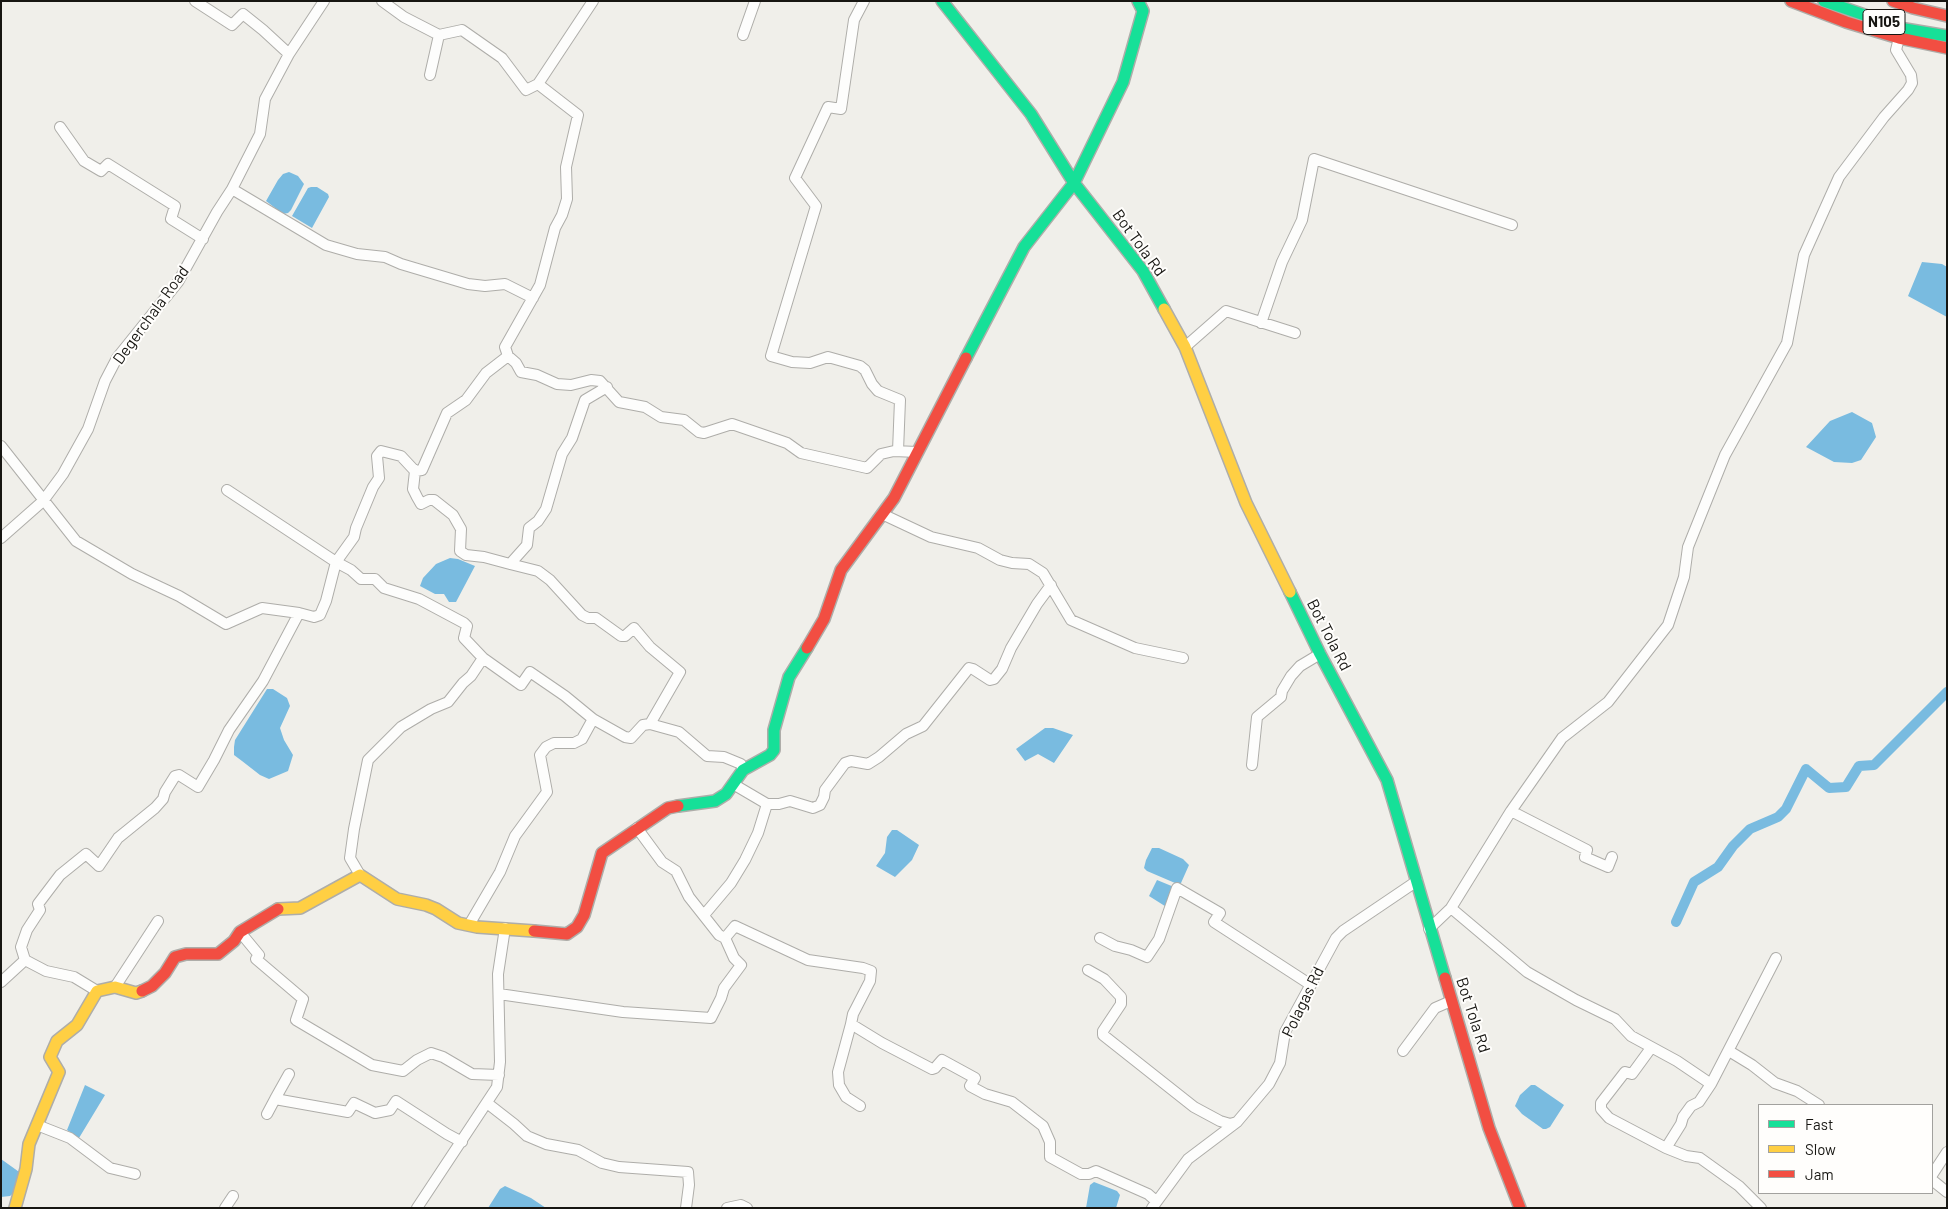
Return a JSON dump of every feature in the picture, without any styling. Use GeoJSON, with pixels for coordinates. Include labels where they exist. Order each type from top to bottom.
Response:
{"type":"FeatureCollection","features":[{"type":"Feature","properties":{"kind":"main road","name":"Bot Tola Rd"},"geometry":{"type":"LineString","coordinates":[[942,1],[1031,114],[1074,183],[1143,271],[1185,347],[1246,503],[1320,654],[1387,780],[1429,929],[1464,1039],[1489,1128],[1520,1208]]}},
{"type":"Feature","properties":{"kind":"main road"},"geometry":{"type":"LineString","coordinates":[[15,1208],[26,1169],[29,1144],[59,1072],[50,1057],[57,1041],[77,1025],[97,991],[115,987],[136,993],[152,986],[165,973],[175,958],[186,954],[218,954],[240,932],[276,908],[300,908],[360,875],[397,899],[426,905],[458,923],[568,934],[577,927],[584,915],[602,854],[668,808],[692,802],[715,801],[726,794],[743,770],[770,755],[774,750],[774,730],[789,677],[824,619],[841,570],[894,498],[1024,247],[1074,183],[1123,82],[1143,11],[1138,1]]}},
{"type":"Feature","properties":{"kind":"main road"},"geometry":{"type":"LineString","coordinates":[[1791,1],[1846,22],[1899,38],[1947,48]]}},
{"type":"Feature","properties":{"kind":"main road","name":"N105"},"geometry":{"type":"LineString","coordinates":[[1824,1],[1905,29],[1947,36]]}},
{"type":"Feature","properties":{"kind":"main road","name":"N105"},"geometry":{"type":"LineString","coordinates":[[1856,1],[1909,17],[1947,24]]}},
{"type":"Feature","properties":{"kind":"main road"},"geometry":{"type":"LineString","coordinates":[[1893,1],[1915,5],[1947,16]]}},
{"type":"Feature","properties":{"kind":"street"},"geometry":{"type":"LineString","coordinates":[[195,1],[232,25],[243,14],[289,54]]}},
{"type":"Feature","properties":{"kind":"street","name":"Degerchala Road"},"geometry":{"type":"LineString","coordinates":[[1,538],[43,501],[63,474],[88,428],[105,381],[117,358],[178,282],[232,189],[260,134],[265,99],[289,54],[324,1]]}},
{"type":"Feature","properties":{"kind":"street"},"geometry":{"type":"LineString","coordinates":[[382,1],[404,17],[439,35],[462,30],[502,58],[526,90],[538,84],[593,1]]}},
{"type":"Feature","properties":{"kind":"street"},"geometry":{"type":"LineString","coordinates":[[743,35],[755,1]]}},
{"type":"Feature","properties":{"kind":"street"},"geometry":{"type":"LineString","coordinates":[[864,1],[854,20],[841,108],[828,107],[795,178],[816,206],[771,356],[792,362],[810,362],[828,356],[860,366],[865,370],[878,391],[900,400],[898,452]]}},
{"type":"Feature","properties":{"kind":"street"},"geometry":{"type":"LineString","coordinates":[[430,75],[439,35]]}},
{"type":"Feature","properties":{"kind":"street"},"geometry":{"type":"LineString","coordinates":[[1429,929],[1451,908],[1511,811],[1562,738],[1608,702],[1668,625],[1684,578],[1688,547],[1725,454],[1786,343],[1804,255],[1838,176],[1884,117],[1908,90],[1912,82],[1911,74],[1896,50],[1899,38]]}},
{"type":"Feature","properties":{"kind":"street"},"geometry":{"type":"LineString","coordinates":[[538,84],[578,115],[566,167],[567,199],[555,228],[540,285],[505,347],[508,356],[516,362],[521,372],[537,375],[557,384],[571,385],[591,380],[600,381],[620,402],[646,408],[661,417],[684,420],[699,432],[704,433],[732,424],[787,443],[801,453],[868,468],[881,454],[917,452]]}},
{"type":"Feature","properties":{"kind":"street"},"geometry":{"type":"LineString","coordinates":[[60,127],[84,161],[101,171],[108,164],[175,206],[171,219],[203,239]]}},
{"type":"Feature","properties":{"kind":"street"},"geometry":{"type":"LineString","coordinates":[[1262,322],[1282,262],[1302,220],[1314,159],[1512,225]]}},
{"type":"Feature","properties":{"kind":"street"},"geometry":{"type":"LineString","coordinates":[[232,189],[326,245],[357,254],[385,257],[400,264],[468,284],[485,286],[505,284],[533,298]]}},
{"type":"Feature","properties":{"kind":"street"},"geometry":{"type":"LineString","coordinates":[[1185,347],[1226,311],[1295,333]]}},
{"type":"Feature","properties":{"kind":"street"},"geometry":{"type":"LineString","coordinates":[[416,471],[422,470],[447,413],[466,400],[486,373],[508,356]]}},
{"type":"Feature","properties":{"kind":"street"},"geometry":{"type":"LineString","coordinates":[[510,564],[527,545],[529,528],[538,521],[546,509],[562,454],[572,438],[585,400],[607,387]]}},
{"type":"Feature","properties":{"kind":"street"},"geometry":{"type":"LineString","coordinates":[[1,446],[76,542],[132,574],[179,596],[226,624],[262,608],[314,617],[320,615],[326,601],[336,562],[354,538],[356,528],[373,487],[379,478],[377,456],[381,451],[401,456],[416,471]]}},
{"type":"Feature","properties":{"kind":"street"},"geometry":{"type":"LineString","coordinates":[[416,471],[413,489],[417,498],[421,504],[434,500],[453,515],[461,529],[460,551],[466,555],[484,557],[538,570],[550,580],[582,615],[588,618],[596,618],[621,636],[625,636],[634,628],[650,647],[680,672],[650,724]]}},
{"type":"Feature","properties":{"kind":"street"},"geometry":{"type":"LineString","coordinates":[[227,490],[351,570],[361,579],[375,579],[384,588],[419,599],[464,623],[467,626],[464,638],[483,658],[521,685],[530,672],[565,696],[593,720],[614,732],[631,738],[643,725],[650,724],[679,732],[707,756],[724,757],[741,764],[743,770]]}},
{"type":"Feature","properties":{"kind":"street"},"geometry":{"type":"LineString","coordinates":[[882,514],[931,536],[978,548],[1000,560],[1029,564],[1043,573],[1071,620],[1135,648],[1183,658]]}},
{"type":"Feature","properties":{"kind":"street"},"geometry":{"type":"LineString","coordinates":[[733,784],[767,804],[779,804],[790,801],[814,808],[820,805],[825,790],[845,763],[852,761],[868,764],[906,734],[923,726],[969,668],[990,680],[994,679],[1002,669],[1011,648],[1037,604],[1051,585]]}},
{"type":"Feature","properties":{"kind":"street"},"geometry":{"type":"LineString","coordinates":[[97,991],[74,977],[46,971],[25,960],[22,948],[27,930],[40,910],[38,904],[60,874],[86,854],[99,866],[118,838],[145,817],[163,798],[175,776],[179,775],[198,787],[229,730],[263,681],[299,613]]}},
{"type":"Feature","properties":{"kind":"street"},"geometry":{"type":"LineString","coordinates":[[1252,766],[1256,717],[1281,697],[1282,691],[1291,676],[1300,666],[1320,654]]}},
{"type":"Feature","properties":{"kind":"street"},"geometry":{"type":"LineString","coordinates":[[360,875],[350,858],[368,760],[401,727],[448,702],[462,683],[471,676],[483,658]]}},
{"type":"Feature","properties":{"kind":"street"},"geometry":{"type":"LineString","coordinates":[[469,925],[500,872],[515,836],[547,792],[540,755],[546,746],[554,743],[574,743],[582,739],[593,720]]}},
{"type":"Feature","properties":{"kind":"street"},"geometry":{"type":"LineString","coordinates":[[704,915],[732,883],[758,833],[767,804]]}},
{"type":"Feature","properties":{"kind":"street"},"geometry":{"type":"LineString","coordinates":[[1511,811],[1587,850],[1585,857],[1608,867],[1612,857]]}},
{"type":"Feature","properties":{"kind":"street"},"geometry":{"type":"LineString","coordinates":[[499,994],[606,1010],[711,1018],[722,998],[724,988],[741,965],[734,958],[725,938],[719,935],[690,897],[676,871],[662,862],[637,828]]}},
{"type":"Feature","properties":{"kind":"street","name":"Polagas Rd"},"geometry":{"type":"LineString","coordinates":[[1154,1204],[1188,1160],[1237,1122],[1264,1090],[1280,1063],[1285,1032],[1336,938],[1343,931],[1417,881]]}},
{"type":"Feature","properties":{"kind":"street"},"geometry":{"type":"LineString","coordinates":[[1100,938],[1115,946],[1147,957],[1159,940],[1178,888],[1220,913],[1214,922],[1311,985]]}},
{"type":"Feature","properties":{"kind":"street"},"geometry":{"type":"LineString","coordinates":[[1451,908],[1526,972],[1615,1019],[1631,1036],[1677,1061],[1711,1084]]}},
{"type":"Feature","properties":{"kind":"street"},"geometry":{"type":"LineString","coordinates":[[115,987],[158,921]]}},
{"type":"Feature","properties":{"kind":"street"},"geometry":{"type":"LineString","coordinates":[[725,938],[735,926],[808,960],[863,968],[871,971],[870,981],[853,1014],[838,1072],[839,1085],[846,1097],[860,1106]]}},
{"type":"Feature","properties":{"kind":"street"},"geometry":{"type":"LineString","coordinates":[[417,1208],[497,1086],[500,1062],[498,974],[505,928]]}},
{"type":"Feature","properties":{"kind":"street"},"geometry":{"type":"LineString","coordinates":[[240,932],[258,955],[256,959],[303,999],[296,1020],[372,1065],[403,1071],[417,1060],[431,1053],[443,1057],[472,1074],[498,1075]]}},
{"type":"Feature","properties":{"kind":"street"},"geometry":{"type":"LineString","coordinates":[[1666,1148],[1681,1124],[1683,1116],[1691,1106],[1699,1102],[1711,1084],[1776,958]]}},
{"type":"Feature","properties":{"kind":"street"},"geometry":{"type":"LineString","coordinates":[[1,982],[25,960]]}},
{"type":"Feature","properties":{"kind":"street"},"geometry":{"type":"LineString","coordinates":[[1088,970],[1104,978],[1121,997],[1121,1004],[1103,1031],[1103,1036],[1194,1107],[1220,1121],[1230,1124],[1237,1122]]}},
{"type":"Feature","properties":{"kind":"street"},"geometry":{"type":"LineString","coordinates":[[1403,1052],[1435,1008],[1451,1001]]}},
{"type":"Feature","properties":{"kind":"street"},"geometry":{"type":"LineString","coordinates":[[851,1024],[882,1043],[932,1069],[942,1060],[975,1078],[970,1086],[985,1094],[1012,1102],[1044,1126],[1050,1142],[1050,1157],[1081,1174],[1089,1174],[1096,1171],[1148,1194],[1154,1204]]}},
{"type":"Feature","properties":{"kind":"street"},"geometry":{"type":"LineString","coordinates":[[1651,1048],[1632,1074],[1625,1072],[1600,1106],[1609,1118],[1666,1148],[1686,1156],[1700,1158],[1739,1186],[1761,1208]]}},
{"type":"Feature","properties":{"kind":"street"},"geometry":{"type":"LineString","coordinates":[[1729,1051],[1752,1065],[1775,1083],[1797,1092],[1817,1104]]}},
{"type":"Feature","properties":{"kind":"street"},"geometry":{"type":"LineString","coordinates":[[267,1114],[289,1074]]}},
{"type":"Feature","properties":{"kind":"street"},"geometry":{"type":"LineString","coordinates":[[275,1100],[348,1112],[354,1103],[375,1113],[390,1110],[396,1101],[462,1142]]}},
{"type":"Feature","properties":{"kind":"street"},"geometry":{"type":"LineString","coordinates":[[487,1103],[527,1136],[546,1144],[578,1150],[602,1162],[619,1166],[688,1172],[689,1185],[686,1208]]}},
{"type":"Feature","properties":{"kind":"street"},"geometry":{"type":"LineString","coordinates":[[37,1124],[70,1138],[110,1168],[135,1174]]}},
{"type":"Feature","properties":{"kind":"street"},"geometry":{"type":"LineString","coordinates":[[1933,1173],[1947,1152]]}},
{"type":"Feature","properties":{"kind":"street"},"geometry":{"type":"LineString","coordinates":[[1933,1181],[1947,1192]]}},
{"type":"Feature","properties":{"kind":"street"},"geometry":{"type":"LineString","coordinates":[[225,1208],[233,1196]]}},
{"type":"Feature","properties":{"kind":"street"},"geometry":{"type":"LineString","coordinates":[[727,1208],[741,1205],[747,1208]]}},
{"type":"Feature","properties":{"kind":"water"},"geometry":{"type":"Polygon","coordinates":[[[289,172],[298,176],[304,184],[291,210],[283,214],[266,201],[278,180],[283,174],[289,172]]]}},
{"type":"Feature","properties":{"kind":"water"},"geometry":{"type":"Polygon","coordinates":[[[317,187],[328,194],[329,197],[312,228],[292,216],[308,188],[317,187]]]}},
{"type":"Feature","properties":{"kind":"water"},"geometry":{"type":"Polygon","coordinates":[[[1922,262],[1942,264],[1947,267],[1947,317],[1908,296],[1922,262]]]}},
{"type":"Feature","properties":{"kind":"water"},"geometry":{"type":"Polygon","coordinates":[[[1852,412],[1872,423],[1876,437],[1861,460],[1852,463],[1834,462],[1806,447],[1830,421],[1852,412]]]}},
{"type":"Feature","properties":{"kind":"water"},"geometry":{"type":"Polygon","coordinates":[[[450,558],[475,566],[456,602],[449,602],[444,594],[435,594],[420,586],[423,578],[436,564],[450,558]]]}},
{"type":"Feature","properties":{"kind":"water"},"geometry":{"type":"Polygon","coordinates":[[[267,689],[273,689],[287,698],[290,706],[280,728],[284,740],[293,755],[288,771],[269,779],[260,775],[234,755],[235,740],[267,689]]]}},
{"type":"Feature","properties":{"kind":"water"},"geometry":{"type":"Polygon","coordinates":[[[1045,728],[1053,728],[1073,735],[1054,763],[1038,754],[1025,761],[1016,749],[1045,728]]]}},
{"type":"Feature","properties":{"kind":"water"},"geometry":{"type":"Polygon","coordinates":[[[892,830],[897,830],[919,845],[912,860],[895,877],[876,866],[885,853],[887,837],[892,830]]]}},
{"type":"Feature","properties":{"kind":"water"},"geometry":{"type":"Polygon","coordinates":[[[1152,848],[1159,848],[1183,859],[1189,865],[1181,883],[1175,883],[1144,868],[1152,848]]]}},
{"type":"Feature","properties":{"kind":"water"},"geometry":{"type":"Polygon","coordinates":[[[1157,880],[1174,887],[1168,908],[1149,896],[1157,880]]]}},
{"type":"Feature","properties":{"kind":"water"},"geometry":{"type":"Polygon","coordinates":[[[85,1085],[105,1095],[79,1138],[67,1130],[85,1085]]]}},
{"type":"Feature","properties":{"kind":"water"},"geometry":{"type":"Polygon","coordinates":[[[1531,1085],[1535,1085],[1564,1105],[1550,1127],[1546,1129],[1543,1129],[1522,1114],[1515,1106],[1520,1095],[1531,1085]]]}},
{"type":"Feature","properties":{"kind":"water"},"geometry":{"type":"Polygon","coordinates":[[[1,1159],[22,1174],[15,1192],[10,1196],[1,1197],[1,1159]]]}},
{"type":"Feature","properties":{"kind":"water"},"geometry":{"type":"Polygon","coordinates":[[[1094,1182],[1117,1191],[1120,1195],[1116,1208],[1086,1208],[1090,1185],[1094,1182]]]}},
{"type":"Feature","properties":{"kind":"water"},"geometry":{"type":"Polygon","coordinates":[[[505,1186],[531,1198],[546,1208],[488,1208],[500,1189],[505,1186]]]}},
{"type":"Feature","properties":{"kind":"waterway"},"geometry":{"type":"LineString","coordinates":[[1676,922],[1694,882],[1718,867],[1733,846],[1750,829],[1778,817],[1786,809],[1806,769],[1829,788],[1846,787],[1859,766],[1874,765],[1947,692]]}},
{"type":"Feature","properties":{"kind":"traffic: fast"},"geometry":{"type":"LineString","coordinates":[[942,1],[1031,114],[1074,183],[1143,271],[1164,309]]}},
{"type":"Feature","properties":{"kind":"traffic: fast"},"geometry":{"type":"LineString","coordinates":[[966,358],[1024,247],[1074,183],[1123,82],[1143,11],[1138,1]]}},
{"type":"Feature","properties":{"kind":"traffic: fast"},"geometry":{"type":"LineString","coordinates":[[1824,1],[1905,29],[1947,36]]}},
{"type":"Feature","properties":{"kind":"traffic: fast"},"geometry":{"type":"LineString","coordinates":[[1290,592],[1320,654],[1387,780],[1445,978]]}},
{"type":"Feature","properties":{"kind":"traffic: fast"},"geometry":{"type":"LineString","coordinates":[[678,806],[715,801],[726,794],[743,770],[770,755],[774,750],[774,730],[789,677],[807,648]]}},
{"type":"Feature","properties":{"kind":"traffic: slow"},"geometry":{"type":"LineString","coordinates":[[1164,309],[1185,347],[1246,503],[1290,592]]}},
{"type":"Feature","properties":{"kind":"traffic: slow"},"geometry":{"type":"LineString","coordinates":[[278,909],[300,908],[360,875],[397,899],[426,905],[458,923],[477,927],[534,931]]}},
{"type":"Feature","properties":{"kind":"traffic: slow"},"geometry":{"type":"LineString","coordinates":[[15,1208],[26,1169],[29,1144],[59,1072],[50,1057],[57,1041],[77,1025],[97,991],[115,987],[136,993],[142,991]]}},
{"type":"Feature","properties":{"kind":"traffic: jam"},"geometry":{"type":"LineString","coordinates":[[1791,1],[1846,22],[1899,38],[1947,48]]}},
{"type":"Feature","properties":{"kind":"traffic: jam"},"geometry":{"type":"LineString","coordinates":[[1893,1],[1947,16]]}},
{"type":"Feature","properties":{"kind":"traffic: jam"},"geometry":{"type":"LineString","coordinates":[[807,648],[824,619],[841,570],[894,498],[966,358]]}},
{"type":"Feature","properties":{"kind":"traffic: jam"},"geometry":{"type":"LineString","coordinates":[[534,931],[567,934],[577,927],[584,915],[602,853],[668,808],[678,806]]}},
{"type":"Feature","properties":{"kind":"traffic: jam"},"geometry":{"type":"LineString","coordinates":[[142,991],[152,986],[165,973],[175,957],[186,954],[218,954],[234,941],[240,932],[278,909]]}},
{"type":"Feature","properties":{"kind":"traffic: jam"},"geometry":{"type":"LineString","coordinates":[[1445,978],[1489,1128],[1520,1208]]}}]}
